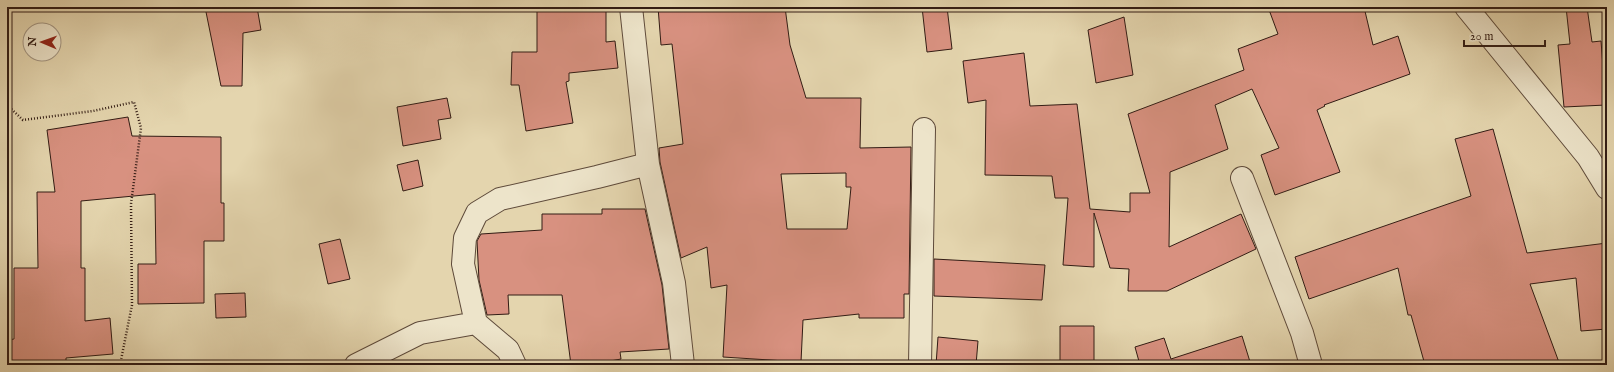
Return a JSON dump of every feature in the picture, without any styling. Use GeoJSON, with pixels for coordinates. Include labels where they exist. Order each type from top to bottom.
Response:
{"type":"FeatureCollection","features":[{"type":"Feature","properties":{"kind":"street"},"geometry":{"type":"LineString","coordinates":[[631,7],[648,164],[674,283],[683,365]]}},
{"type":"Feature","properties":{"kind":"street"},"geometry":{"type":"LineString","coordinates":[[1466,7],[1588,157],[1607,188]]}},
{"type":"Feature","properties":{"kind":"street"},"geometry":{"type":"LineString","coordinates":[[920,365],[924,129]]}},
{"type":"Feature","properties":{"kind":"street"},"geometry":{"type":"LineString","coordinates":[[515,365],[508,350],[476,323],[463,264],[465,238],[477,213],[500,199],[648,164]]}},
{"type":"Feature","properties":{"kind":"street"},"geometry":{"type":"LineString","coordinates":[[1242,178],[1302,333],[1311,365]]}},
{"type":"Feature","properties":{"kind":"street"},"geometry":{"type":"LineString","coordinates":[[356,365],[420,333],[476,323]]}},
{"type":"Feature","properties":{"kind":"path"},"geometry":{"type":"LineString","coordinates":[[7,105],[23,120],[93,112],[134,102],[141,128],[131,204],[132,305],[120,365]]}},
{"type":"Feature","properties":{"kind":"building"},"geometry":{"type":"Polygon","coordinates":[[[205,7],[257,7],[261,30],[243,33],[242,86],[221,86],[205,7]]]}},
{"type":"Feature","properties":{"kind":"building"},"geometry":{"type":"Polygon","coordinates":[[[537,7],[606,7],[606,42],[615,41],[618,68],[569,73],[569,81],[566,82],[573,123],[526,131],[519,85],[511,85],[512,52],[537,52],[537,7]]]}},
{"type":"Feature","properties":{"kind":"building"},"geometry":{"type":"Polygon","coordinates":[[[658,7],[785,7],[790,45],[806,98],[861,98],[860,148],[911,147],[909,294],[904,294],[904,318],[859,318],[859,314],[803,320],[801,362],[723,357],[727,285],[711,288],[707,247],[681,258],[660,162],[659,148],[683,144],[672,44],[661,45],[658,7]],[[846,173],[781,174],[787,229],[847,229],[851,187],[846,187],[846,173]]]}},
{"type":"Feature","properties":{"kind":"building"},"geometry":{"type":"Polygon","coordinates":[[[922,7],[947,7],[952,49],[927,52],[922,7]]]}},
{"type":"Feature","properties":{"kind":"building"},"geometry":{"type":"Polygon","coordinates":[[[1268,7],[1364,7],[1373,45],[1398,36],[1410,74],[1324,105],[1325,106],[1317,110],[1340,172],[1275,195],[1261,155],[1279,148],[1252,89],[1215,105],[1228,149],[1170,172],[1169,247],[1241,214],[1256,249],[1167,291],[1128,291],[1129,269],[1110,268],[1094,213],[1094,267],[1063,265],[1068,198],[1055,198],[1052,176],[985,175],[986,100],[968,103],[963,61],[1024,53],[1030,106],[1077,104],[1090,209],[1130,212],[1130,193],[1150,193],[1128,114],[1244,70],[1238,49],[1278,34],[1268,7]]]}},
{"type":"Feature","properties":{"kind":"building"},"geometry":{"type":"Polygon","coordinates":[[[1566,7],[1587,7],[1592,42],[1601,41],[1606,105],[1564,107],[1558,45],[1570,44],[1566,7]]]}},
{"type":"Feature","properties":{"kind":"building"},"geometry":{"type":"Polygon","coordinates":[[[1124,17],[1133,75],[1096,83],[1088,30],[1124,17]]]}},
{"type":"Feature","properties":{"kind":"building"},"geometry":{"type":"Polygon","coordinates":[[[447,98],[451,118],[438,120],[441,139],[403,146],[397,107],[447,98]]]}},
{"type":"Feature","properties":{"kind":"building"},"geometry":{"type":"Polygon","coordinates":[[[128,117],[132,136],[221,137],[221,203],[224,203],[224,241],[204,241],[204,303],[138,304],[138,264],[156,264],[155,194],[81,201],[81,268],[85,268],[85,321],[110,318],[113,354],[66,358],[66,361],[43,365],[11,365],[8,340],[14,339],[14,268],[38,268],[37,192],[55,192],[47,130],[128,117]]]}},
{"type":"Feature","properties":{"kind":"building"},"geometry":{"type":"Polygon","coordinates":[[[1493,129],[1527,253],[1607,243],[1607,329],[1581,331],[1576,278],[1530,284],[1560,365],[1425,365],[1411,315],[1408,315],[1398,268],[1309,299],[1295,257],[1471,196],[1455,139],[1493,129]]]}},
{"type":"Feature","properties":{"kind":"building"},"geometry":{"type":"Polygon","coordinates":[[[418,160],[423,186],[403,191],[397,165],[418,160]]]}},
{"type":"Feature","properties":{"kind":"building"},"geometry":{"type":"Polygon","coordinates":[[[602,209],[645,209],[662,285],[669,349],[620,352],[621,359],[605,362],[605,365],[571,365],[562,295],[508,295],[509,314],[487,315],[479,280],[477,241],[481,234],[542,230],[542,214],[602,214],[602,209]]]}},
{"type":"Feature","properties":{"kind":"building"},"geometry":{"type":"Polygon","coordinates":[[[340,239],[350,279],[328,284],[319,244],[340,239]]]}},
{"type":"Feature","properties":{"kind":"building"},"geometry":{"type":"Polygon","coordinates":[[[934,259],[1045,265],[1042,300],[934,296],[934,259]]]}},
{"type":"Feature","properties":{"kind":"building"},"geometry":{"type":"Polygon","coordinates":[[[245,293],[246,317],[216,318],[215,294],[245,293]]]}},
{"type":"Feature","properties":{"kind":"building"},"geometry":{"type":"Polygon","coordinates":[[[1060,326],[1094,326],[1094,365],[1060,365],[1060,326]]]}},
{"type":"Feature","properties":{"kind":"building"},"geometry":{"type":"Polygon","coordinates":[[[1242,336],[1251,365],[1140,365],[1135,347],[1164,338],[1171,359],[1242,336]]]}},
{"type":"Feature","properties":{"kind":"building"},"geometry":{"type":"Polygon","coordinates":[[[938,337],[978,341],[976,365],[936,365],[938,337]]]}}]}
